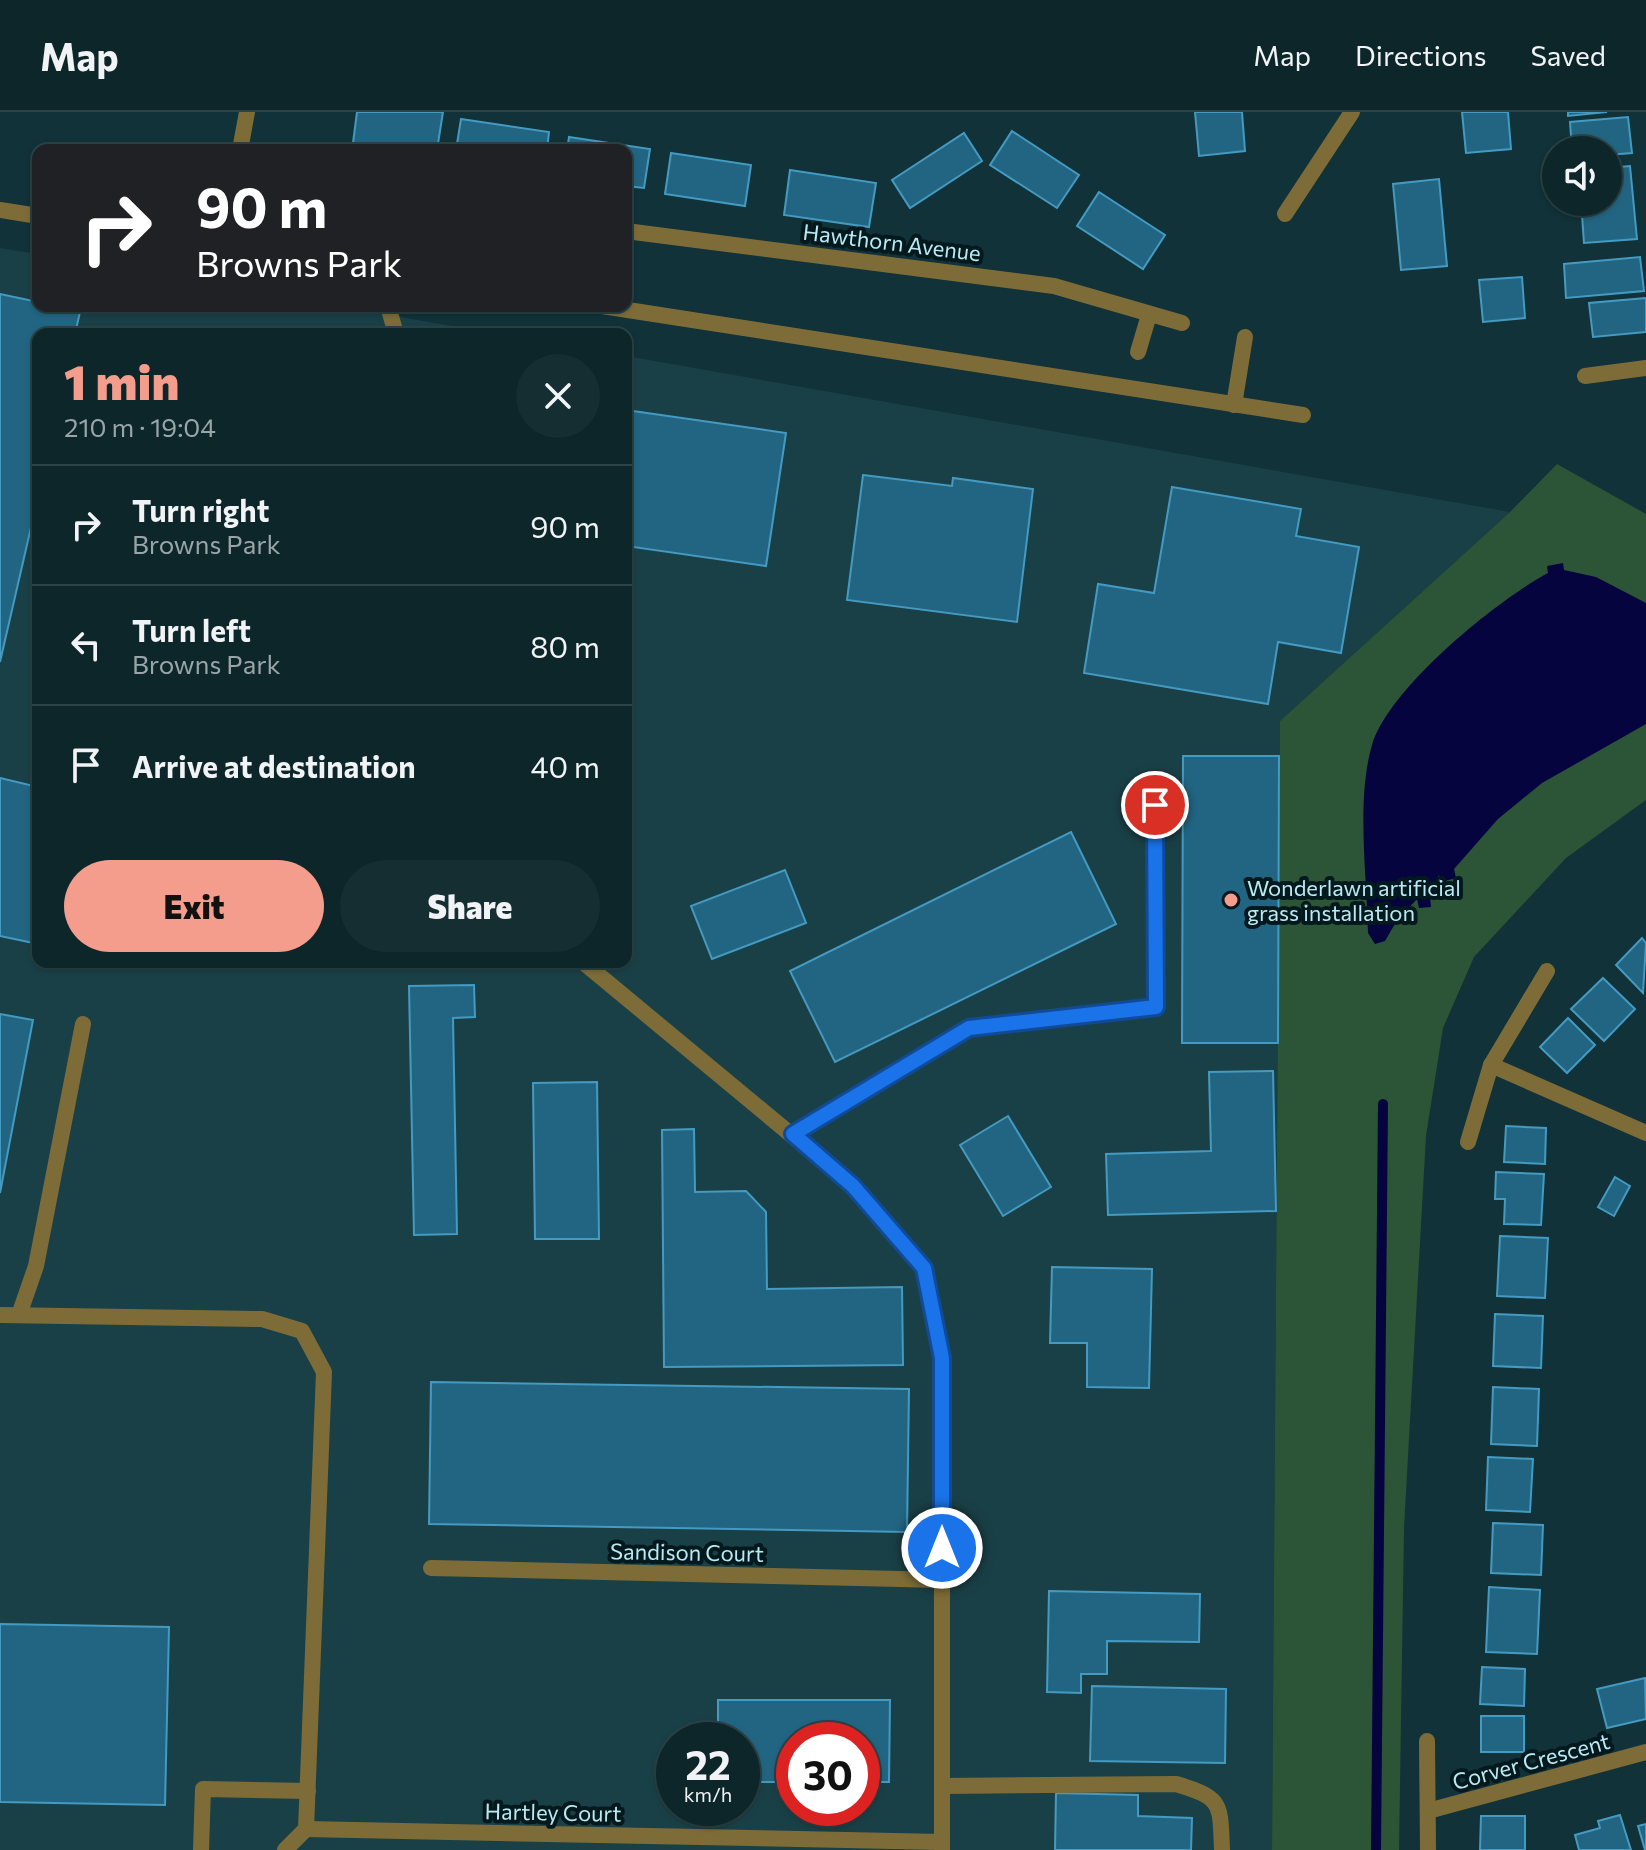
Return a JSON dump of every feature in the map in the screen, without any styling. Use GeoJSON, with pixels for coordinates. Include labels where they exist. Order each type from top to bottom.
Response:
{"type":"FeatureCollection","features":[{"type":"Feature","properties":{"kind":"street"},"geometry":{"type":"LineString","coordinates":[[241,144],[247,112]]}},
{"type":"Feature","properties":{"kind":"street"},"geometry":{"type":"LineString","coordinates":[[1285,214],[1352,112]]}},
{"type":"Feature","properties":{"kind":"street"},"geometry":{"type":"LineString","coordinates":[[0,210],[32,215]]}},
{"type":"Feature","properties":{"kind":"street","name":"Hawthorn Avenue"},"geometry":{"type":"LineString","coordinates":[[632,232],[1054,286],[1182,323]]}},
{"type":"Feature","properties":{"kind":"street"},"geometry":{"type":"LineString","coordinates":[[632,311],[1303,415]]}},
{"type":"Feature","properties":{"kind":"street"},"geometry":{"type":"LineString","coordinates":[[1138,352],[1149,315]]}},
{"type":"Feature","properties":{"kind":"street"},"geometry":{"type":"LineString","coordinates":[[1234,405],[1245,337]]}},
{"type":"Feature","properties":{"kind":"street"},"geometry":{"type":"LineString","coordinates":[[1585,376],[1646,368]]}},
{"type":"Feature","properties":{"kind":"street"},"geometry":{"type":"LineString","coordinates":[[793,1134],[969,1028],[1156,1007],[1155,805]]}},
{"type":"Feature","properties":{"kind":"street"},"geometry":{"type":"LineString","coordinates":[[590,968],[853,1186],[924,1268],[942,1358],[942,1846]]}},
{"type":"Feature","properties":{"kind":"street"},"geometry":{"type":"LineString","coordinates":[[1468,1142],[1491,1065],[1547,971]]}},
{"type":"Feature","properties":{"kind":"street"},"geometry":{"type":"LineString","coordinates":[[19,1315],[36,1266],[83,1024]]}},
{"type":"Feature","properties":{"kind":"street"},"geometry":{"type":"LineString","coordinates":[[1491,1065],[1646,1133]]}},
{"type":"Feature","properties":{"kind":"street"},"geometry":{"type":"LineString","coordinates":[[0,1315],[262,1319],[302,1331],[324,1372],[306,1829],[285,1850]]}},
{"type":"Feature","properties":{"kind":"street","name":"Sandison Court"},"geometry":{"type":"LineString","coordinates":[[431,1568],[942,1580]]}},
{"type":"Feature","properties":{"kind":"street","name":"Corver Crescent"},"geometry":{"type":"LineString","coordinates":[[1427,1741],[1428,1850]]}},
{"type":"Feature","properties":{"kind":"street","name":"Corver Crescent"},"geometry":{"type":"LineString","coordinates":[[1428,1811],[1646,1752]]}},
{"type":"Feature","properties":{"kind":"street"},"geometry":{"type":"LineString","coordinates":[[942,1786],[1176,1784],[1208,1793],[1221,1811],[1222,1850]]}},
{"type":"Feature","properties":{"kind":"street"},"geometry":{"type":"LineString","coordinates":[[201,1850],[203,1789],[308,1791]]}},
{"type":"Feature","properties":{"kind":"street","name":"Hartley Court"},"geometry":{"type":"LineString","coordinates":[[306,1829],[942,1846]]}},
{"type":"Feature","properties":{"kind":"shaded area"},"geometry":{"type":"Polygon","coordinates":[[[0,248],[32,253],[32,312],[372,312],[464,328],[32,328],[32,968],[632,968],[632,357],[1510,512],[1280,721],[1272,1850],[0,1850],[0,248]]]}},
{"type":"Feature","properties":{"kind":"shaded area"},"geometry":{"type":"Polygon","coordinates":[[[1563,563],[1564,570],[1596,577],[1646,603],[1646,724],[1542,783],[1498,819],[1454,869],[1456,878],[1441,882],[1439,875],[1430,897],[1431,907],[1419,908],[1417,899],[1396,922],[1385,941],[1375,944],[1368,933],[1363,814],[1367,767],[1382,722],[1399,698],[1447,648],[1501,604],[1548,573],[1547,566],[1563,563]]]}},
{"type":"Feature","properties":{"kind":"green space"},"geometry":{"type":"Polygon","coordinates":[[[1557,464],[1646,514],[1646,800],[1566,858],[1474,957],[1443,1028],[1426,1136],[1404,1528],[1399,1850],[1272,1850],[1280,721],[1510,512],[1557,464]]]}},
{"type":"Feature","properties":{"kind":"building"},"geometry":{"type":"Polygon","coordinates":[[[357,112],[443,112],[438,144],[353,143],[357,112]]]}},
{"type":"Feature","properties":{"kind":"building"},"geometry":{"type":"Polygon","coordinates":[[[1195,112],[1242,112],[1245,151],[1199,156],[1195,112]]]}},
{"type":"Feature","properties":{"kind":"building"},"geometry":{"type":"Polygon","coordinates":[[[1462,112],[1508,112],[1511,149],[1466,153],[1462,112]]]}},
{"type":"Feature","properties":{"kind":"building"},"geometry":{"type":"Polygon","coordinates":[[[1568,112],[1607,112],[1568,116],[1568,112]]]}},
{"type":"Feature","properties":{"kind":"building"},"geometry":{"type":"Polygon","coordinates":[[[1628,117],[1632,153],[1622,154],[1622,136],[1571,136],[1570,122],[1628,117]]]}},
{"type":"Feature","properties":{"kind":"building"},"geometry":{"type":"Polygon","coordinates":[[[461,119],[549,132],[548,144],[457,144],[461,119]]]}},
{"type":"Feature","properties":{"kind":"building"},"geometry":{"type":"Polygon","coordinates":[[[1012,131],[1079,175],[1057,208],[990,165],[1012,131]]]}},
{"type":"Feature","properties":{"kind":"building"},"geometry":{"type":"Polygon","coordinates":[[[964,133],[982,161],[910,208],[892,180],[964,133]]]}},
{"type":"Feature","properties":{"kind":"building"},"geometry":{"type":"Polygon","coordinates":[[[569,137],[616,144],[568,144],[569,137]]]}},
{"type":"Feature","properties":{"kind":"building"},"geometry":{"type":"Polygon","coordinates":[[[632,146],[650,149],[644,188],[632,187],[632,146]]]}},
{"type":"Feature","properties":{"kind":"building"},"geometry":{"type":"Polygon","coordinates":[[[671,153],[751,165],[745,206],[665,194],[671,153]]]}},
{"type":"Feature","properties":{"kind":"building"},"geometry":{"type":"Polygon","coordinates":[[[1630,166],[1637,239],[1584,243],[1582,216],[1622,216],[1622,167],[1630,166]]]}},
{"type":"Feature","properties":{"kind":"building"},"geometry":{"type":"Polygon","coordinates":[[[790,170],[876,183],[869,227],[784,215],[790,170]]]}},
{"type":"Feature","properties":{"kind":"building"},"geometry":{"type":"Polygon","coordinates":[[[1439,179],[1447,266],[1401,270],[1393,184],[1439,179]]]}},
{"type":"Feature","properties":{"kind":"building"},"geometry":{"type":"Polygon","coordinates":[[[1099,192],[1165,235],[1143,269],[1077,226],[1099,192]]]}},
{"type":"Feature","properties":{"kind":"building"},"geometry":{"type":"Polygon","coordinates":[[[1640,257],[1644,291],[1566,298],[1564,264],[1640,257]]]}},
{"type":"Feature","properties":{"kind":"building"},"geometry":{"type":"Polygon","coordinates":[[[1522,277],[1525,318],[1483,322],[1479,280],[1522,277]]]}},
{"type":"Feature","properties":{"kind":"building"},"geometry":{"type":"Polygon","coordinates":[[[0,294],[32,301],[32,312],[80,312],[76,328],[32,328],[32,523],[0,662],[0,294]]]}},
{"type":"Feature","properties":{"kind":"building"},"geometry":{"type":"Polygon","coordinates":[[[1646,298],[1646,332],[1593,337],[1589,303],[1646,298]]]}},
{"type":"Feature","properties":{"kind":"building"},"geometry":{"type":"Polygon","coordinates":[[[632,411],[786,433],[766,566],[632,547],[632,411]]]}},
{"type":"Feature","properties":{"kind":"building"},"geometry":{"type":"Polygon","coordinates":[[[863,475],[952,486],[953,478],[1033,489],[1017,622],[847,600],[863,475]]]}},
{"type":"Feature","properties":{"kind":"building"},"geometry":{"type":"Polygon","coordinates":[[[1172,487],[1301,509],[1296,536],[1359,547],[1341,653],[1278,642],[1268,704],[1084,673],[1098,584],[1154,593],[1172,487]]]}},
{"type":"Feature","properties":{"kind":"building","name":"Wonderlawn artificial grass installation"},"geometry":{"type":"Polygon","coordinates":[[[1183,756],[1279,756],[1278,1043],[1182,1043],[1183,756]]]}},
{"type":"Feature","properties":{"kind":"building"},"geometry":{"type":"Polygon","coordinates":[[[0,778],[32,786],[32,943],[0,936],[0,778]]]}},
{"type":"Feature","properties":{"kind":"building"},"geometry":{"type":"Polygon","coordinates":[[[1071,832],[1116,924],[835,1062],[790,971],[1071,832]]]}},
{"type":"Feature","properties":{"kind":"building"},"geometry":{"type":"Polygon","coordinates":[[[785,870],[806,923],[712,959],[691,906],[785,870]]]}},
{"type":"Feature","properties":{"kind":"building"},"geometry":{"type":"Polygon","coordinates":[[[1642,938],[1646,943],[1643,993],[1616,965],[1642,938]]]}},
{"type":"Feature","properties":{"kind":"building"},"geometry":{"type":"Polygon","coordinates":[[[1603,978],[1635,1009],[1604,1041],[1571,1009],[1603,978]]]}},
{"type":"Feature","properties":{"kind":"building"},"geometry":{"type":"Polygon","coordinates":[[[474,985],[475,1017],[453,1018],[457,1234],[414,1235],[409,986],[474,985]]]}},
{"type":"Feature","properties":{"kind":"building"},"geometry":{"type":"Polygon","coordinates":[[[0,1014],[33,1020],[0,1193],[0,1014]]]}},
{"type":"Feature","properties":{"kind":"building"},"geometry":{"type":"Polygon","coordinates":[[[1568,1018],[1595,1045],[1567,1073],[1540,1047],[1568,1018]]]}},
{"type":"Feature","properties":{"kind":"building"},"geometry":{"type":"Polygon","coordinates":[[[1273,1071],[1276,1211],[1108,1215],[1106,1154],[1211,1151],[1209,1072],[1273,1071]]]}},
{"type":"Feature","properties":{"kind":"building"},"geometry":{"type":"Polygon","coordinates":[[[597,1082],[599,1239],[535,1239],[533,1083],[597,1082]]]}},
{"type":"Feature","properties":{"kind":"building"},"geometry":{"type":"Polygon","coordinates":[[[1008,1116],[1051,1187],[1003,1216],[960,1145],[1008,1116]]]}},
{"type":"Feature","properties":{"kind":"building"},"geometry":{"type":"Polygon","coordinates":[[[1506,1126],[1546,1128],[1545,1164],[1504,1162],[1506,1126]]]}},
{"type":"Feature","properties":{"kind":"building"},"geometry":{"type":"Polygon","coordinates":[[[694,1129],[695,1192],[746,1191],[766,1212],[767,1289],[902,1287],[903,1365],[664,1367],[662,1130],[694,1129]]]}},
{"type":"Feature","properties":{"kind":"building"},"geometry":{"type":"Polygon","coordinates":[[[1496,1172],[1544,1174],[1541,1225],[1504,1224],[1505,1199],[1495,1199],[1496,1172]]]}},
{"type":"Feature","properties":{"kind":"building"},"geometry":{"type":"Polygon","coordinates":[[[1615,1177],[1630,1186],[1614,1216],[1598,1207],[1615,1177]]]}},
{"type":"Feature","properties":{"kind":"building"},"geometry":{"type":"Polygon","coordinates":[[[1500,1236],[1548,1238],[1545,1298],[1497,1296],[1500,1236]]]}},
{"type":"Feature","properties":{"kind":"building"},"geometry":{"type":"Polygon","coordinates":[[[1052,1267],[1152,1269],[1149,1388],[1087,1387],[1087,1343],[1050,1343],[1052,1267]]]}},
{"type":"Feature","properties":{"kind":"building"},"geometry":{"type":"Polygon","coordinates":[[[1495,1314],[1543,1316],[1541,1368],[1493,1366],[1495,1314]]]}},
{"type":"Feature","properties":{"kind":"building"},"geometry":{"type":"Polygon","coordinates":[[[431,1382],[909,1389],[907,1532],[429,1524],[431,1382]]]}},
{"type":"Feature","properties":{"kind":"building"},"geometry":{"type":"Polygon","coordinates":[[[1493,1387],[1539,1389],[1537,1446],[1491,1444],[1493,1387]]]}},
{"type":"Feature","properties":{"kind":"building"},"geometry":{"type":"Polygon","coordinates":[[[1488,1457],[1533,1459],[1530,1512],[1486,1510],[1488,1457]]]}},
{"type":"Feature","properties":{"kind":"building"},"geometry":{"type":"Polygon","coordinates":[[[1493,1523],[1543,1525],[1541,1575],[1491,1573],[1493,1523]]]}},
{"type":"Feature","properties":{"kind":"building"},"geometry":{"type":"Polygon","coordinates":[[[1489,1587],[1540,1590],[1537,1654],[1486,1652],[1489,1587]]]}},
{"type":"Feature","properties":{"kind":"building"},"geometry":{"type":"Polygon","coordinates":[[[1049,1591],[1200,1594],[1199,1642],[1107,1641],[1107,1674],[1081,1674],[1081,1693],[1047,1692],[1049,1591]]]}},
{"type":"Feature","properties":{"kind":"building"},"geometry":{"type":"Polygon","coordinates":[[[0,1624],[169,1627],[165,1805],[0,1802],[0,1624]]]}},
{"type":"Feature","properties":{"kind":"building"},"geometry":{"type":"Polygon","coordinates":[[[1482,1667],[1525,1669],[1524,1706],[1480,1704],[1482,1667]]]}},
{"type":"Feature","properties":{"kind":"building"},"geometry":{"type":"Polygon","coordinates":[[[1645,1678],[1646,1719],[1607,1728],[1597,1689],[1645,1678]]]}},
{"type":"Feature","properties":{"kind":"building"},"geometry":{"type":"Polygon","coordinates":[[[1092,1686],[1226,1689],[1225,1763],[1090,1761],[1092,1686]]]}},
{"type":"Feature","properties":{"kind":"building"},"geometry":{"type":"Polygon","coordinates":[[[718,1700],[890,1700],[889,1782],[880,1782],[880,1722],[776,1722],[776,1782],[760,1782],[760,1722],[718,1722],[718,1700]]]}},
{"type":"Feature","properties":{"kind":"building"},"geometry":{"type":"Polygon","coordinates":[[[1481,1716],[1524,1716],[1524,1752],[1481,1752],[1481,1716]]]}},
{"type":"Feature","properties":{"kind":"building"},"geometry":{"type":"Polygon","coordinates":[[[1056,1793],[1138,1795],[1138,1816],[1192,1818],[1191,1850],[1055,1850],[1056,1793]]]}},
{"type":"Feature","properties":{"kind":"building"},"geometry":{"type":"Polygon","coordinates":[[[1620,1815],[1631,1850],[1579,1850],[1575,1835],[1600,1828],[1598,1821],[1620,1815]]]}},
{"type":"Feature","properties":{"kind":"building"},"geometry":{"type":"Polygon","coordinates":[[[1481,1816],[1525,1816],[1525,1850],[1480,1850],[1481,1816]]]}},
{"type":"Feature","properties":{"kind":"building"},"geometry":{"type":"Polygon","coordinates":[[[1646,1824],[1646,1850],[1645,1850],[1638,1826],[1646,1824]]]}},
{"type":"Feature","properties":{"kind":"waterway"},"geometry":{"type":"LineString","coordinates":[[1376,1850],[1383,1104]]}},
{"type":"Feature","properties":{"kind":"place","name":"Wonderlawn artificial grass installation"},"geometry":{"type":"Point","coordinates":[1231,900]}},
{"type":"Feature","properties":{"kind":"route"},"geometry":{"type":"LineString","coordinates":[[942,1548],[942,1358],[924,1268],[853,1186],[793,1134],[969,1028],[1156,1007],[1155,805]]}}]}
